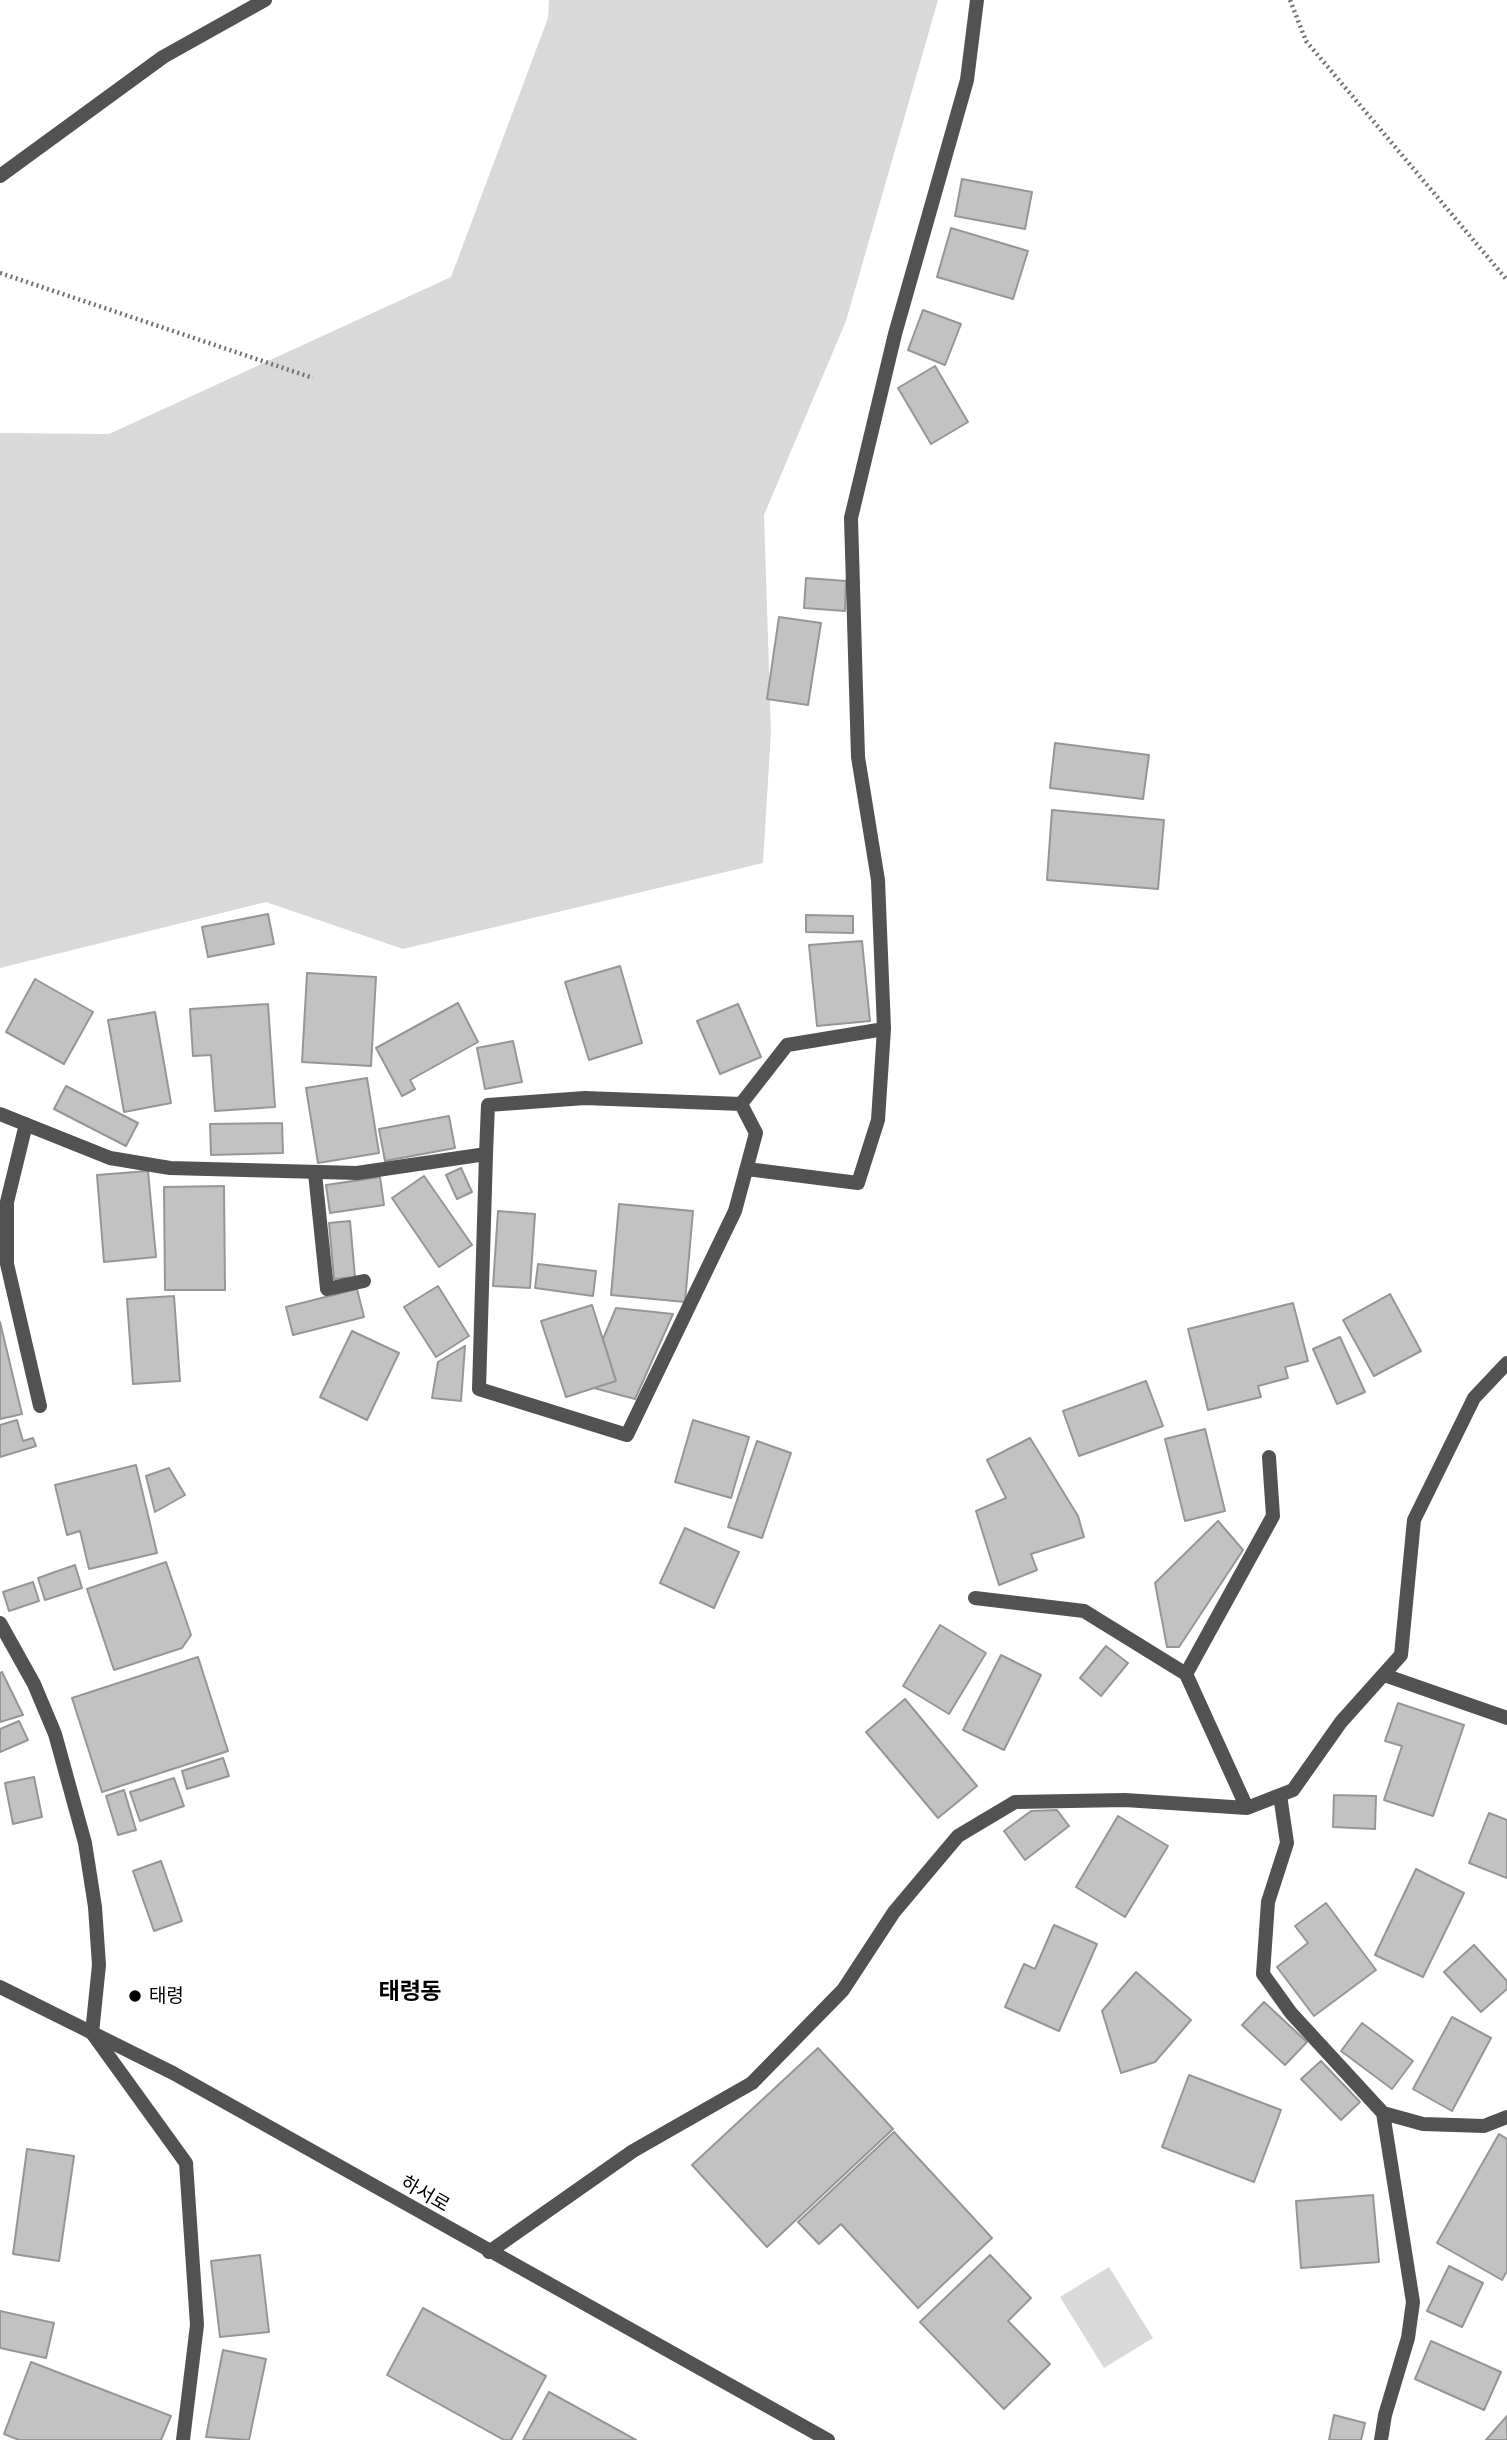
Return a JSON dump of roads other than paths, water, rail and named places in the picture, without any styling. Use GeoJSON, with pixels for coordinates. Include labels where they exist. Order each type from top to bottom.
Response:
{"type":"FeatureCollection","features":[{"type":"Feature","properties":{"kind":"street"},"geometry":{"type":"LineString","coordinates":[[0,176],[163,57],[265,0]]}},
{"type":"Feature","properties":{"kind":"street"},"geometry":{"type":"LineString","coordinates":[[747,1169],[858,1183],[878,1120],[884,1029],[878,880],[858,757],[851,518],[895,334],[967,80],[977,0]]}},
{"type":"Feature","properties":{"kind":"street"},"geometry":{"type":"LineString","coordinates":[[741,1104],[787,1045],[884,1029]]}},
{"type":"Feature","properties":{"kind":"street"},"geometry":{"type":"LineString","coordinates":[[585,1098],[741,1104],[756,1133],[735,1211],[626,1435],[479,1389],[488,1105],[585,1098]]}},
{"type":"Feature","properties":{"kind":"street"},"geometry":{"type":"LineString","coordinates":[[0,1114],[110,1158],[170,1168],[357,1173],[486,1154]]}},
{"type":"Feature","properties":{"kind":"street"},"geometry":{"type":"LineString","coordinates":[[26,1124],[7,1202],[7,1264],[40,1406]]}},
{"type":"Feature","properties":{"kind":"street"},"geometry":{"type":"LineString","coordinates":[[315,1173],[327,1289],[364,1281]]}},
{"type":"Feature","properties":{"kind":"street"},"geometry":{"type":"LineString","coordinates":[[489,2252],[633,2151],[752,2083],[843,1990],[894,1912],[958,1836],[992,1815],[1016,1802],[1125,1800],[1247,1808],[1293,1790],[1341,1722],[1401,1655],[1414,1520],[1474,1398],[1507,1363]]}},
{"type":"Feature","properties":{"kind":"street"},"geometry":{"type":"LineString","coordinates":[[1186,1674],[1273,1516],[1269,1457]]}},
{"type":"Feature","properties":{"kind":"street"},"geometry":{"type":"LineString","coordinates":[[975,1598],[1084,1611],[1186,1674],[1247,1808]]}},
{"type":"Feature","properties":{"kind":"street"},"geometry":{"type":"LineString","coordinates":[[0,1623],[34,1684],[55,1734],[85,1843],[95,1907],[99,1965],[92,2033],[186,2163],[197,2325],[183,2440]]}},
{"type":"Feature","properties":{"kind":"street"},"geometry":{"type":"LineString","coordinates":[[1384,1675],[1507,1718]]}},
{"type":"Feature","properties":{"kind":"street"},"geometry":{"type":"LineString","coordinates":[[1280,1795],[1286,1843],[1268,1902],[1263,1974],[1291,2013],[1383,2113],[1423,2124],[1484,2126],[1507,2117]]}},
{"type":"Feature","properties":{"kind":"street","name":"하서로"},"geometry":{"type":"LineString","coordinates":[[0,1987],[173,2073],[828,2440]]}},
{"type":"Feature","properties":{"kind":"street"},"geometry":{"type":"LineString","coordinates":[[1381,2440],[1385,2415],[1408,2339],[1413,2302],[1383,2113]]}},
{"type":"Feature","properties":{"kind":"place","name":"태령"},"geometry":{"type":"Point","coordinates":[135,1996]}},
{"type":"Feature","properties":{"kind":"district","name":"태령동"},"geometry":{"type":"Point","coordinates":[410,1992]}}]}
